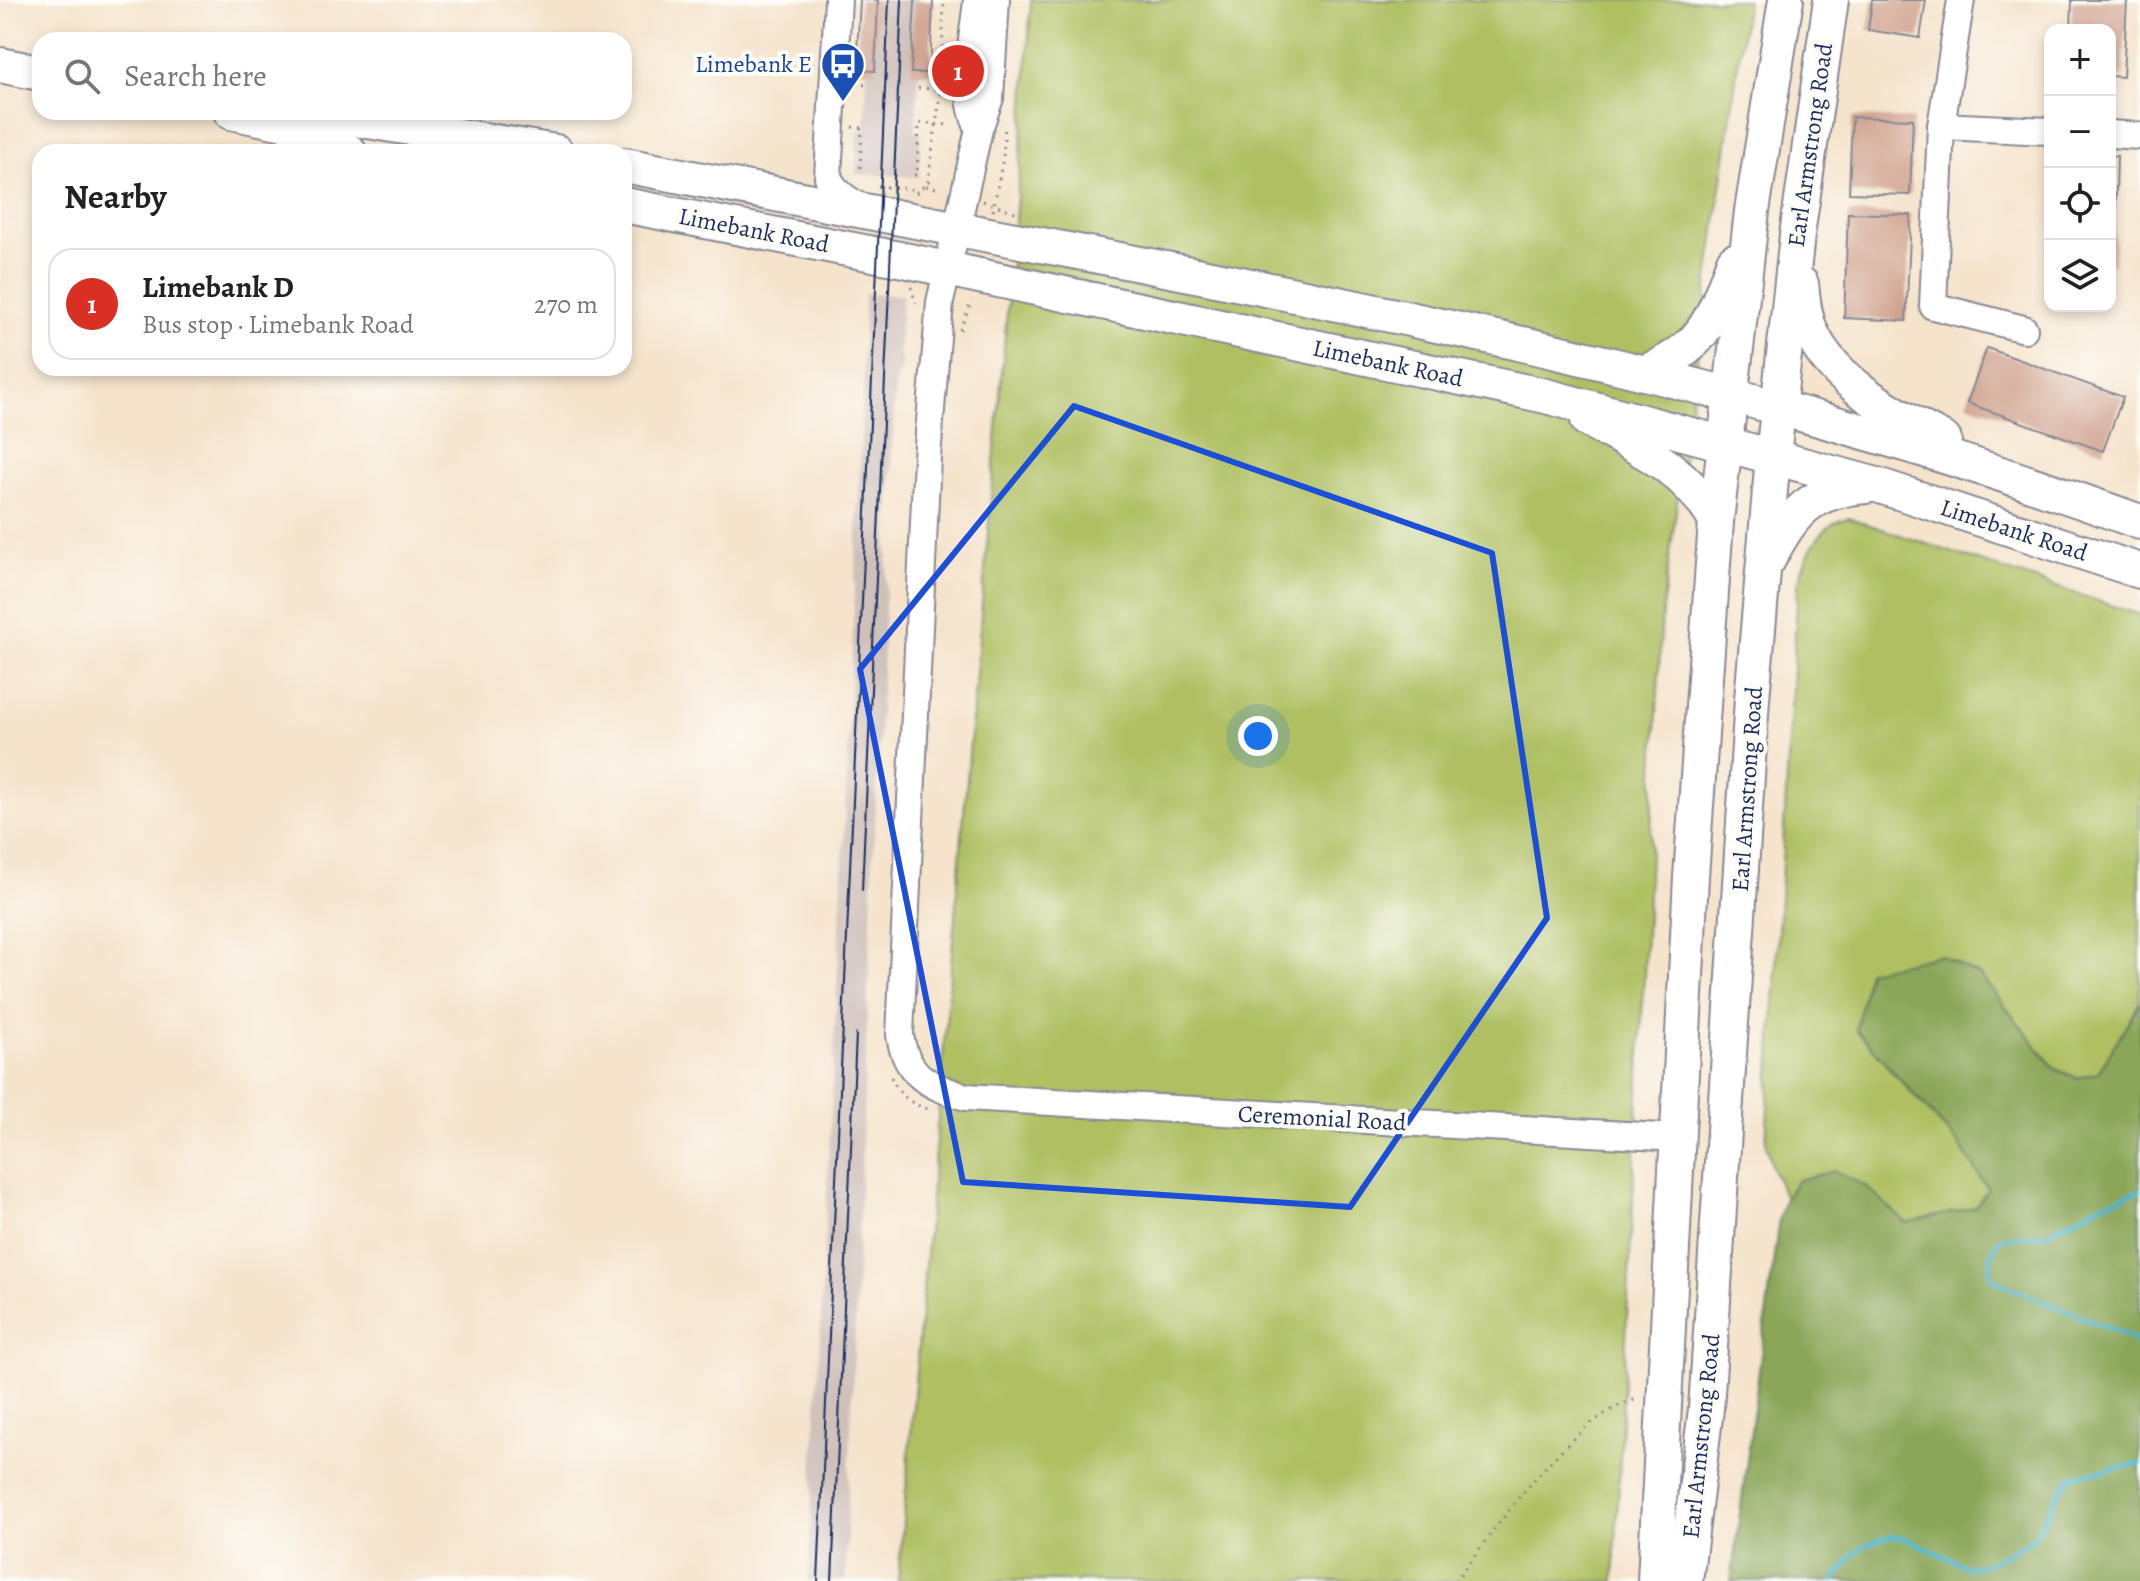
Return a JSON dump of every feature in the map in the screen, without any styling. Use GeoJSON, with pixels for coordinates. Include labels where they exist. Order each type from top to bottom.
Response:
{"type":"FeatureCollection","features":[{"type":"Feature","properties":{"kind":"main road","name":"Earl Armstrong Road"},"geometry":{"type":"LineString","coordinates":[[1655,1581],[1691,877],[1716,521],[1752,211],[1786,0]]}},
{"type":"Feature","properties":{"kind":"main road","name":"Earl Armstrong Road"},"geometry":{"type":"LineString","coordinates":[[1685,1581],[1706,1409],[1773,456],[1797,235],[1831,0]]}},
{"type":"Feature","properties":{"kind":"main road"},"geometry":{"type":"LineString","coordinates":[[0,65],[32,71]]}},
{"type":"Feature","properties":{"kind":"main road"},"geometry":{"type":"LineString","coordinates":[[269,120],[303,127],[334,144]]}},
{"type":"Feature","properties":{"kind":"main road"},"geometry":{"type":"LineString","coordinates":[[303,127],[349,120]]}},
{"type":"Feature","properties":{"kind":"main road"},"geometry":{"type":"LineString","coordinates":[[362,120],[508,144]]}},
{"type":"Feature","properties":{"kind":"main road","name":"Limebank Road"},"geometry":{"type":"LineString","coordinates":[[632,167],[1311,297],[1643,373],[1930,450],[2023,479],[2140,522]]}},
{"type":"Feature","properties":{"kind":"main road","name":"Limebank Road"},"geometry":{"type":"LineString","coordinates":[[632,207],[947,269],[1546,396],[1877,485],[2140,571]]}},
{"type":"Feature","properties":{"kind":"main road"},"geometry":{"type":"LineString","coordinates":[[1643,373],[1683,353],[1702,333],[1722,293],[1752,211]]}},
{"type":"Feature","properties":{"kind":"main road"},"geometry":{"type":"LineString","coordinates":[[1797,235],[1804,311],[1812,335],[1835,368],[1913,425],[2023,479]]}},
{"type":"Feature","properties":{"kind":"main road"},"geometry":{"type":"LineString","coordinates":[[1546,396],[1634,445],[1675,472],[1694,488],[1716,521]]}},
{"type":"Feature","properties":{"kind":"main road"},"geometry":{"type":"LineString","coordinates":[[1763,571],[1783,533],[1809,502],[1841,487],[1877,485]]}},
{"type":"Feature","properties":{"kind":"lane"},"geometry":{"type":"LineString","coordinates":[[838,0],[828,177],[845,198],[871,212]]}},
{"type":"Feature","properties":{"kind":"lane"},"geometry":{"type":"LineString","coordinates":[[977,0],[969,92],[971,110],[979,129]]}},
{"type":"Feature","properties":{"kind":"lane","name":"Ceremonial Road"},"geometry":{"type":"LineString","coordinates":[[996,0],[990,98],[979,129],[940,302],[927,457],[900,1035],[902,1051],[917,1074],[941,1090],[966,1097],[1678,1138]]}},
{"type":"Feature","properties":{"kind":"lane"},"geometry":{"type":"LineString","coordinates":[[1961,0],[1941,126],[1933,306],[2024,329]]}},
{"type":"Feature","properties":{"kind":"lane"},"geometry":{"type":"LineString","coordinates":[[1941,126],[2044,131]]}},
{"type":"Feature","properties":{"kind":"lane"},"geometry":{"type":"LineString","coordinates":[[2116,134],[2140,136]]}},
{"type":"Feature","properties":{"kind":"path"},"geometry":{"type":"LineString","coordinates":[[926,186],[941,89],[944,0]]}},
{"type":"Feature","properties":{"kind":"path"},"geometry":{"type":"LineString","coordinates":[[851,84],[867,85]]}},
{"type":"Feature","properties":{"kind":"path"},"geometry":{"type":"LineString","coordinates":[[918,88],[953,90]]}},
{"type":"Feature","properties":{"kind":"path"},"geometry":{"type":"LineString","coordinates":[[914,175],[917,175],[919,123],[950,125]]}},
{"type":"Feature","properties":{"kind":"path"},"geometry":{"type":"LineString","coordinates":[[848,127],[862,128],[860,171],[863,171]]}},
{"type":"Feature","properties":{"kind":"path"},"geometry":{"type":"LineString","coordinates":[[914,195],[926,186],[934,188]]}},
{"type":"Feature","properties":{"kind":"path"},"geometry":{"type":"LineString","coordinates":[[1455,1581],[1548,1464],[1600,1416],[1628,1401],[1666,1394]]}},
{"type":"Feature","properties":{"kind":"highlighted area"},"geometry":{"type":"Polygon","coordinates":[[[1074,406],[1492,553],[1547,918],[1350,1207],[963,1182],[860,669],[1074,406]]]}},
{"type":"Feature","properties":{"kind":"shaded area"},"geometry":{"type":"Polygon","coordinates":[[[859,0],[933,0],[930,73],[919,74],[915,132],[921,133],[919,177],[856,174],[858,130],[865,130],[867,71],[856,70],[859,0]]]}},
{"type":"Feature","properties":{"kind":"shaded area"},"geometry":{"type":"Polygon","coordinates":[[[864,294],[902,295],[899,350],[902,366],[895,388],[845,1581],[808,1581],[843,862],[863,394],[864,294]]]}},
{"type":"Feature","properties":{"kind":"green space"},"geometry":{"type":"Polygon","coordinates":[[[1031,0],[1747,0],[1662,611],[1614,1581],[898,1581],[1025,103],[1031,0]]]}},
{"type":"Feature","properties":{"kind":"green space"},"geometry":{"type":"Polygon","coordinates":[[[1849,518],[2140,615],[2140,1002],[2098,1073],[2077,1078],[2055,1069],[1979,975],[1886,1065],[1958,1143],[1988,1189],[1976,1207],[1906,1223],[1865,1186],[1798,1180],[1785,1198],[1766,1143],[1798,584],[1814,543],[1829,527],[1849,518]]]}},
{"type":"Feature","properties":{"kind":"green space"},"geometry":{"type":"Polygon","coordinates":[[[1939,955],[1980,975],[2055,1069],[2077,1078],[2098,1073],[2140,1002],[2140,1581],[1731,1581],[1779,1219],[1785,1198],[1798,1180],[1835,1171],[1865,1186],[1906,1223],[1975,1207],[1988,1189],[1958,1143],[1856,1030],[1868,971],[1939,955]]]}},
{"type":"Feature","properties":{"kind":"building"},"geometry":{"type":"Polygon","coordinates":[[[860,0],[878,0],[875,71],[856,70],[860,0]]]}},
{"type":"Feature","properties":{"kind":"building"},"geometry":{"type":"Polygon","coordinates":[[[915,0],[933,0],[930,73],[911,73],[915,0]]]}},
{"type":"Feature","properties":{"kind":"building"},"geometry":{"type":"Polygon","coordinates":[[[1872,0],[1926,0],[1920,38],[1868,30],[1872,0]]]}},
{"type":"Feature","properties":{"kind":"building"},"geometry":{"type":"Polygon","coordinates":[[[2072,0],[2127,0],[2123,77],[2116,76],[2116,24],[2071,24],[2072,0]]]}},
{"type":"Feature","properties":{"kind":"building"},"geometry":{"type":"Polygon","coordinates":[[[1852,117],[1913,119],[1910,195],[1849,193],[1852,117]]]}},
{"type":"Feature","properties":{"kind":"building"},"geometry":{"type":"Polygon","coordinates":[[[1848,213],[1911,215],[1906,321],[1844,318],[1848,213]]]}},
{"type":"Feature","properties":{"kind":"building"},"geometry":{"type":"Polygon","coordinates":[[[1987,348],[2123,397],[2103,451],[1967,403],[1987,348]]]}},
{"type":"Feature","properties":{"kind":"waterway"},"geometry":{"type":"LineString","coordinates":[[2140,1190],[2102,1204],[2045,1234],[2000,1239],[1992,1253],[1990,1267],[1991,1278],[2006,1286],[2131,1337],[2139,1347],[2140,1355]]}},
{"type":"Feature","properties":{"kind":"waterway"},"geometry":{"type":"LineString","coordinates":[[1834,1581],[1864,1546],[1891,1536],[1907,1539],[1970,1568],[1990,1563],[2033,1539],[2062,1488],[2073,1476],[2140,1464]]}},
{"type":"Feature","properties":{"kind":"tram line"},"geometry":{"type":"LineString","coordinates":[[818,1581],[889,0]]}},
{"type":"Feature","properties":{"kind":"tram line"},"geometry":{"type":"LineString","coordinates":[[862,890],[902,0]]}},
{"type":"Feature","properties":{"kind":"tram line"},"geometry":{"type":"LineString","coordinates":[[832,1581],[856,1034]]}},
{"type":"Feature","properties":{"kind":"place","name":"Limebank D"},"geometry":{"type":"Point","coordinates":[958,71]}},
{"type":"Feature","properties":{"kind":"place","name":"Limebank E"},"geometry":{"type":"Point","coordinates":[843,103]}}]}
